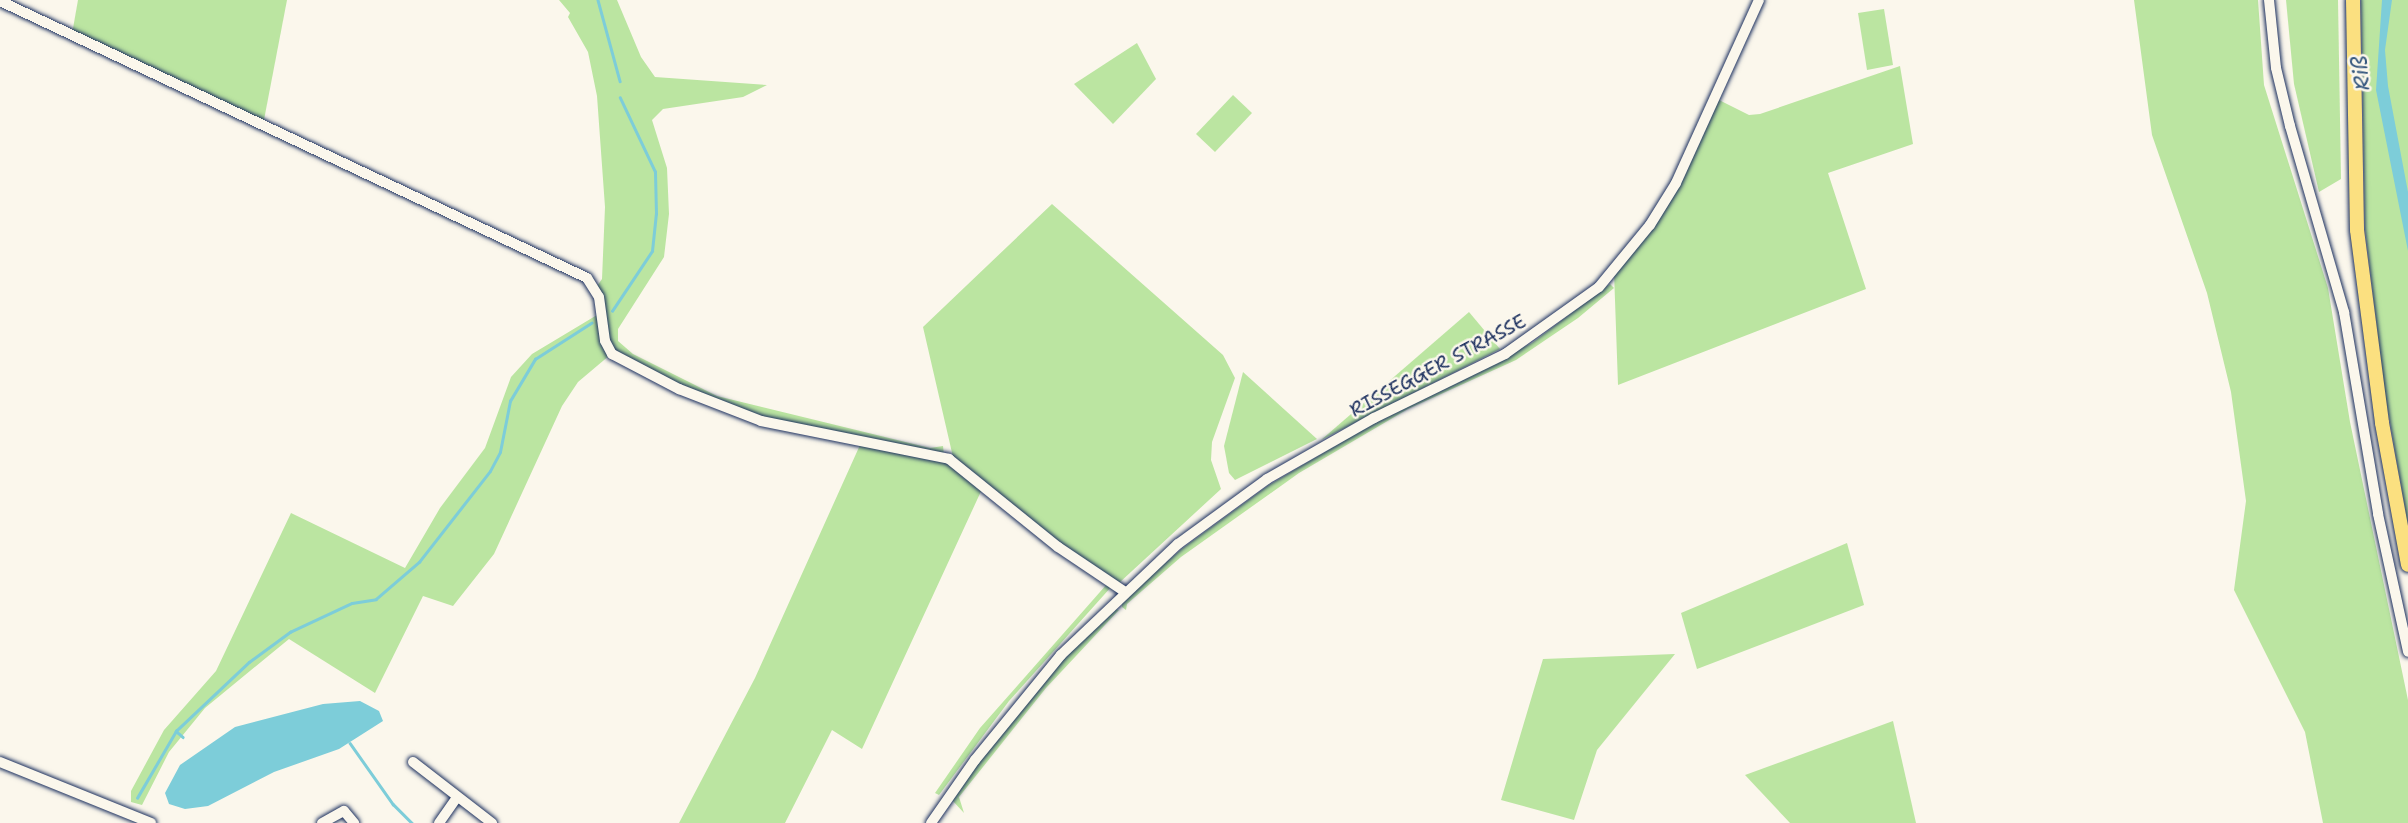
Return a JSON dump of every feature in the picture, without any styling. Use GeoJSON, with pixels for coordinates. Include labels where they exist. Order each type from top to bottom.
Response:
{"type":"FeatureCollection","features":[{"type":"Feature","properties":{"kind":"highway"},"geometry":{"type":"LineString","coordinates":[[2353,0],[2352,152],[2358,243],[2386,446],[2408,565]]}},
{"type":"Feature","properties":{"kind":"street","name":"RISSEGGER STRASSE"},"geometry":{"type":"LineString","coordinates":[[931,823],[1013,711],[1061,655],[1125,592],[1199,528],[1267,479],[1374,418],[1504,354],[1599,287],[1650,225],[1676,183],[1759,0]]}},
{"type":"Feature","properties":{"kind":"street"},"geometry":{"type":"LineString","coordinates":[[2269,0],[2276,68],[2344,312],[2378,514],[2408,652]]}},
{"type":"Feature","properties":{"kind":"street"},"geometry":{"type":"LineString","coordinates":[[0,1],[587,278],[599,297],[605,341],[612,354],[679,389],[761,421],[949,459],[1058,547],[1125,592]]}},
{"type":"Feature","properties":{"kind":"street"},"geometry":{"type":"LineString","coordinates":[[0,762],[150,823]]}},
{"type":"Feature","properties":{"kind":"street"},"geometry":{"type":"LineString","coordinates":[[413,762],[456,799],[492,823]]}},
{"type":"Feature","properties":{"kind":"street"},"geometry":{"type":"LineString","coordinates":[[439,823],[456,799]]}},
{"type":"Feature","properties":{"kind":"street"},"geometry":{"type":"LineString","coordinates":[[321,823],[344,811],[354,823]]}},
{"type":"Feature","properties":{"kind":"green space"},"geometry":{"type":"Polygon","coordinates":[[[78,0],[287,0],[263,125],[72,34],[78,0]]]}},
{"type":"Feature","properties":{"kind":"green space"},"geometry":{"type":"Polygon","coordinates":[[[559,0],[617,0],[641,57],[655,77],[767,85],[743,97],[663,109],[652,120],[667,168],[669,214],[664,257],[618,329],[618,341],[633,354],[717,396],[930,448],[943,446],[944,455],[763,419],[610,355],[578,382],[562,406],[494,554],[453,606],[423,596],[375,693],[289,639],[205,708],[169,752],[142,805],[131,802],[131,791],[164,730],[216,671],[291,513],[405,568],[440,508],[485,448],[511,377],[532,354],[602,312],[595,289],[602,279],[605,207],[597,96],[588,52],[568,17],[570,13],[559,0]]]}},
{"type":"Feature","properties":{"kind":"green space"},"geometry":{"type":"Polygon","coordinates":[[[2134,0],[2258,0],[2264,85],[2328,288],[2350,422],[2408,700],[2408,823],[2323,823],[2305,732],[2234,590],[2246,501],[2231,392],[2207,293],[2152,135],[2134,0]]]}},
{"type":"Feature","properties":{"kind":"green space"},"geometry":{"type":"Polygon","coordinates":[[[2286,0],[2338,0],[2341,179],[2319,192],[2294,84],[2286,0]]]}},
{"type":"Feature","properties":{"kind":"green space"},"geometry":{"type":"Polygon","coordinates":[[[2361,0],[2408,0],[2408,524],[2386,399],[2365,228],[2361,0]]]}},
{"type":"Feature","properties":{"kind":"green space"},"geometry":{"type":"Polygon","coordinates":[[[1884,9],[1893,65],[1867,70],[1858,13],[1884,9]]]}},
{"type":"Feature","properties":{"kind":"green space"},"geometry":{"type":"Polygon","coordinates":[[[1137,43],[1156,79],[1113,124],[1074,84],[1137,43]]]}},
{"type":"Feature","properties":{"kind":"green space"},"geometry":{"type":"Polygon","coordinates":[[[1900,66],[1913,144],[1828,173],[1866,289],[1618,385],[1614,272],[1650,225],[1717,99],[1749,115],[1760,114],[1900,66]]]}},
{"type":"Feature","properties":{"kind":"green space"},"geometry":{"type":"Polygon","coordinates":[[[1233,95],[1252,113],[1215,152],[1196,134],[1233,95]]]}},
{"type":"Feature","properties":{"kind":"green space"},"geometry":{"type":"Polygon","coordinates":[[[1052,204],[1223,355],[1235,378],[1212,442],[1211,460],[1221,489],[1119,583],[1057,543],[953,457],[923,327],[1052,204]]]}},
{"type":"Feature","properties":{"kind":"green space"},"geometry":{"type":"Polygon","coordinates":[[[1610,284],[1614,288],[1578,318],[1516,360],[1408,409],[1299,473],[1181,557],[1127,604],[1126,610],[1122,607],[1122,600],[1183,548],[1269,485],[1379,420],[1532,343],[1610,284]]]}},
{"type":"Feature","properties":{"kind":"green space"},"geometry":{"type":"Polygon","coordinates":[[[1469,312],[1500,349],[1321,440],[1469,312]]]}},
{"type":"Feature","properties":{"kind":"green space"},"geometry":{"type":"Polygon","coordinates":[[[1243,372],[1317,439],[1235,480],[1229,473],[1224,446],[1243,372]]]}},
{"type":"Feature","properties":{"kind":"green space"},"geometry":{"type":"Polygon","coordinates":[[[860,445],[948,461],[983,487],[862,749],[832,730],[785,823],[679,823],[755,678],[860,445]]]}},
{"type":"Feature","properties":{"kind":"green space"},"geometry":{"type":"Polygon","coordinates":[[[1847,543],[1864,605],[1697,669],[1681,613],[1847,543]]]}},
{"type":"Feature","properties":{"kind":"green space"},"geometry":{"type":"Polygon","coordinates":[[[1107,584],[1112,586],[1009,701],[939,795],[935,793],[980,728],[1107,584]]]}},
{"type":"Feature","properties":{"kind":"green space"},"geometry":{"type":"Polygon","coordinates":[[[1115,609],[1119,610],[1046,688],[959,797],[964,813],[952,800],[983,753],[1046,677],[1115,609]]]}},
{"type":"Feature","properties":{"kind":"green space"},"geometry":{"type":"Polygon","coordinates":[[[1675,654],[1597,750],[1574,820],[1501,800],[1543,659],[1675,654]]]}},
{"type":"Feature","properties":{"kind":"green space"},"geometry":{"type":"Polygon","coordinates":[[[1893,721],[1916,823],[1790,823],[1745,775],[1893,721]]]}},
{"type":"Feature","properties":{"kind":"water","name":"Riß"},"geometry":{"type":"Polygon","coordinates":[[[2382,0],[2392,0],[2385,50],[2388,86],[2408,192],[2408,251],[2376,90],[2382,0]]]}},
{"type":"Feature","properties":{"kind":"water"},"geometry":{"type":"Polygon","coordinates":[[[360,701],[379,711],[383,721],[339,749],[274,772],[208,806],[185,809],[169,804],[165,793],[180,765],[235,727],[323,704],[360,701]]]}},
{"type":"Feature","properties":{"kind":"waterway"},"geometry":{"type":"LineString","coordinates":[[598,0],[620,81]]}},
{"type":"Feature","properties":{"kind":"waterway"},"geometry":{"type":"LineString","coordinates":[[612,311],[652,251],[656,214],[655,172],[620,98]]}},
{"type":"Feature","properties":{"kind":"waterway"},"geometry":{"type":"LineString","coordinates":[[137,798],[176,731],[249,662],[290,632],[352,603],[376,599],[419,562],[490,471],[500,452],[510,401],[535,359],[591,323]]}},
{"type":"Feature","properties":{"kind":"waterway"},"geometry":{"type":"LineString","coordinates":[[176,731],[183,737]]}},
{"type":"Feature","properties":{"kind":"waterway"},"geometry":{"type":"LineString","coordinates":[[350,743],[393,804],[412,823]]}}]}
